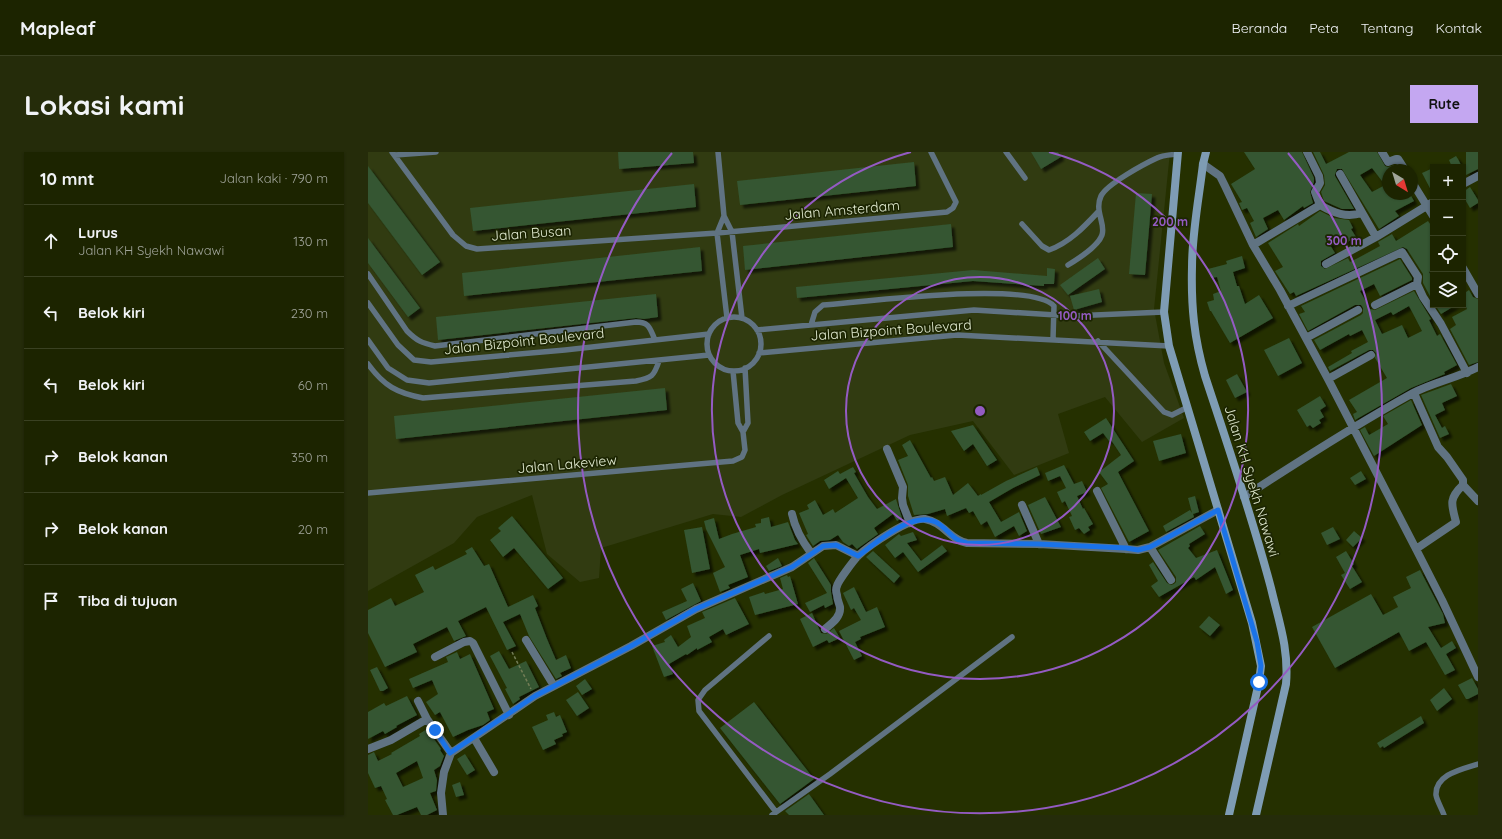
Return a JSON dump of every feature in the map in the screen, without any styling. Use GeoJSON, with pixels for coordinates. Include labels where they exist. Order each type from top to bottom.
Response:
{"type":"FeatureCollection","features":[{"type":"Feature","properties":{"kind":"main road","name":"Jalan KH Syekh Nawawi"},"geometry":{"type":"LineString","coordinates":[[1206,152],[1203,164],[1192,266],[1194,329],[1197,349],[1263,558],[1285,646],[1288,666],[1286,684],[1256,815]]}},
{"type":"Feature","properties":{"kind":"main road"},"geometry":{"type":"LineString","coordinates":[[1178,153],[1164,312],[1169,346],[1252,623],[1261,666],[1259,682],[1228,815]]}},
{"type":"Feature","properties":{"kind":"street"},"geometry":{"type":"LineString","coordinates":[[1306,152],[1319,176],[1320,183],[1315,192],[1320,205],[1330,211],[1348,216],[1362,213]]}},
{"type":"Feature","properties":{"kind":"street"},"geometry":{"type":"LineString","coordinates":[[1382,152],[1388,162],[1396,159],[1401,164]]}},
{"type":"Feature","properties":{"kind":"street"},"geometry":{"type":"LineString","coordinates":[[1203,164],[1220,176],[1253,245],[1306,338],[1354,428],[1442,600],[1478,675]]}},
{"type":"Feature","properties":{"kind":"street"},"geometry":{"type":"LineString","coordinates":[[1340,174],[1376,237]]}},
{"type":"Feature","properties":{"kind":"street"},"geometry":{"type":"LineString","coordinates":[[1466,182],[1478,176]]}},
{"type":"Feature","properties":{"kind":"street"},"geometry":{"type":"LineString","coordinates":[[1326,264],[1376,237],[1430,204],[1418,189]]}},
{"type":"Feature","properties":{"kind":"street"},"geometry":{"type":"LineString","coordinates":[[1253,245],[1320,205]]}},
{"type":"Feature","properties":{"kind":"street"},"geometry":{"type":"LineString","coordinates":[[1288,306],[1402,252],[1418,277],[1417,284],[1422,297],[1440,324],[1467,373]]}},
{"type":"Feature","properties":{"kind":"street"},"geometry":{"type":"LineString","coordinates":[[1465,272],[1478,294]]}},
{"type":"Feature","properties":{"kind":"street"},"geometry":{"type":"LineString","coordinates":[[1375,305],[1417,284]]}},
{"type":"Feature","properties":{"kind":"street"},"geometry":{"type":"LineString","coordinates":[[1306,338],[1358,310]]}},
{"type":"Feature","properties":{"kind":"street"},"geometry":{"type":"LineString","coordinates":[[1328,379],[1371,355]]}},
{"type":"Feature","properties":{"kind":"street"},"geometry":{"type":"LineString","coordinates":[[1244,497],[1354,428],[1414,393],[1467,373],[1478,367]]}},
{"type":"Feature","properties":{"kind":"street"},"geometry":{"type":"LineString","coordinates":[[1414,393],[1438,447],[1460,474],[1463,480],[1463,485],[1478,500]]}},
{"type":"Feature","properties":{"kind":"street"},"geometry":{"type":"LineString","coordinates":[[887,449],[903,487],[903,505],[910,523]]}},
{"type":"Feature","properties":{"kind":"street"},"geometry":{"type":"LineString","coordinates":[[1416,549],[1456,522],[1451,503],[1457,490],[1463,485]]}},
{"type":"Feature","properties":{"kind":"street"},"geometry":{"type":"LineString","coordinates":[[1097,491],[1126,548]]}},
{"type":"Feature","properties":{"kind":"street"},"geometry":{"type":"LineString","coordinates":[[1022,505],[1038,544]]}},
{"type":"Feature","properties":{"kind":"street"},"geometry":{"type":"LineString","coordinates":[[825,629],[835,621],[839,614],[840,607],[836,592],[837,586],[858,556],[886,536],[910,523],[923,519],[940,524],[960,542],[1038,544],[1126,548],[1138,550],[1150,547],[1218,510]]}},
{"type":"Feature","properties":{"kind":"street"},"geometry":{"type":"LineString","coordinates":[[792,514],[794,523],[802,541],[811,553]]}},
{"type":"Feature","properties":{"kind":"street"},"geometry":{"type":"LineString","coordinates":[[443,815],[441,793],[444,772],[450,753],[509,715],[535,696],[631,646],[696,609],[792,567],[823,546],[830,544],[836,545],[858,556]]}},
{"type":"Feature","properties":{"kind":"street"},"geometry":{"type":"LineString","coordinates":[[1150,547],[1171,580]]}},
{"type":"Feature","properties":{"kind":"street"},"geometry":{"type":"LineString","coordinates":[[526,640],[554,686]]}},
{"type":"Feature","properties":{"kind":"street"},"geometry":{"type":"LineString","coordinates":[[435,657],[464,642],[470,641],[473,643],[509,715]]}},
{"type":"Feature","properties":{"kind":"street"},"geometry":{"type":"LineString","coordinates":[[418,700],[428,719],[450,753]]}},
{"type":"Feature","properties":{"kind":"street"},"geometry":{"type":"LineString","coordinates":[[368,749],[391,740],[428,719]]}},
{"type":"Feature","properties":{"kind":"street"},"geometry":{"type":"LineString","coordinates":[[474,738],[494,772]]}},
{"type":"Feature","properties":{"kind":"lane"},"geometry":{"type":"LineString","coordinates":[[394,154],[436,152]]}},
{"type":"Feature","properties":{"kind":"lane"},"geometry":{"type":"LineString","coordinates":[[718,152],[724,216],[732,232],[742,318]]}},
{"type":"Feature","properties":{"kind":"lane","name":"Jalan Amsterdam"},"geometry":{"type":"LineString","coordinates":[[732,232],[947,212],[953,208],[956,202],[931,152]]}},
{"type":"Feature","properties":{"kind":"lane"},"geometry":{"type":"LineString","coordinates":[[1006,152],[1025,178]]}},
{"type":"Feature","properties":{"kind":"lane"},"geometry":{"type":"LineString","coordinates":[[1068,265],[1089,251],[1102,235],[1102,224],[1098,212],[1101,196],[1109,186],[1158,158],[1178,153]]}},
{"type":"Feature","properties":{"kind":"lane","name":"Jalan Busan"},"geometry":{"type":"LineString","coordinates":[[394,154],[453,235],[466,246],[477,249],[732,232]]}},
{"type":"Feature","properties":{"kind":"lane"},"geometry":{"type":"LineString","coordinates":[[1022,224],[1042,246],[1049,250],[1055,248],[1079,232],[1098,212]]}},
{"type":"Feature","properties":{"kind":"lane"},"geometry":{"type":"LineString","coordinates":[[724,216],[717,233],[727,318]]}},
{"type":"Feature","properties":{"kind":"lane"},"geometry":{"type":"LineString","coordinates":[[368,274],[415,339],[422,343],[435,346],[636,322],[643,322],[648,325],[655,340]]}},
{"type":"Feature","properties":{"kind":"lane"},"geometry":{"type":"LineString","coordinates":[[811,325],[815,312],[823,305],[934,295],[976,293],[1014,295],[1045,299],[1054,306],[1055,315],[1053,339]]}},
{"type":"Feature","properties":{"kind":"lane","name":"Jalan Bizpoint Boulevard"},"geometry":{"type":"LineString","coordinates":[[368,303],[398,344],[414,360],[431,362],[709,334]]}},
{"type":"Feature","properties":{"kind":"lane","name":"Jalan Bizpoint Boulevard"},"geometry":{"type":"LineString","coordinates":[[757,330],[974,310],[1072,316],[1164,312]]}},
{"type":"Feature","properties":{"kind":"lane"},"geometry":{"type":"LineString","coordinates":[[727,318],[742,318],[750,323],[757,330],[761,341],[759,353],[754,362],[745,368],[733,371],[723,368],[715,363],[709,355],[707,344],[709,334],[713,327],[719,321],[727,318]]}},
{"type":"Feature","properties":{"kind":"lane","name":"Jalan Bizpoint Boulevard"},"geometry":{"type":"LineString","coordinates":[[759,353],[957,335],[1098,341],[1169,346]]}},
{"type":"Feature","properties":{"kind":"lane"},"geometry":{"type":"LineString","coordinates":[[368,340],[388,368],[407,380],[429,383],[709,355]]}},
{"type":"Feature","properties":{"kind":"lane"},"geometry":{"type":"LineString","coordinates":[[1098,341],[1164,412],[1172,415],[1188,407]]}},
{"type":"Feature","properties":{"kind":"lane"},"geometry":{"type":"LineString","coordinates":[[368,364],[377,377],[390,388],[404,394],[423,398],[636,382],[645,380],[655,373],[658,360]]}},
{"type":"Feature","properties":{"kind":"lane"},"geometry":{"type":"LineString","coordinates":[[743,432],[748,422],[745,368]]}},
{"type":"Feature","properties":{"kind":"lane"},"geometry":{"type":"LineString","coordinates":[[733,371],[738,423],[743,432]]}},
{"type":"Feature","properties":{"kind":"lane","name":"Jalan Lakeview"},"geometry":{"type":"LineString","coordinates":[[368,493],[734,461],[742,456],[745,450],[743,432]]}},
{"type":"Feature","properties":{"kind":"lane"},"geometry":{"type":"LineString","coordinates":[[769,636],[705,690],[698,700],[699,711],[774,814],[830,774],[1012,636]]}},
{"type":"Feature","properties":{"kind":"lane"},"geometry":{"type":"LineString","coordinates":[[1444,815],[1436,795],[1439,783],[1447,776],[1478,764]]}},
{"type":"Feature","properties":{"kind":"path"},"geometry":{"type":"LineString","coordinates":[[512,652],[535,696]]}},
{"type":"Feature","properties":{"kind":"shaded area"},"geometry":{"type":"Polygon","coordinates":[[[368,152],[1170,152],[1154,309],[1164,363],[1184,418],[1142,442],[1105,397],[1058,414],[1069,453],[1014,475],[973,421],[910,435],[782,495],[741,517],[713,514],[601,548],[599,578],[580,582],[547,554],[532,495],[477,517],[454,543],[368,591],[368,152]]]}},
{"type":"Feature","properties":{"kind":"building"},"geometry":{"type":"Polygon","coordinates":[[[618,152],[693,152],[694,163],[619,169],[618,152]]]}},
{"type":"Feature","properties":{"kind":"building"},"geometry":{"type":"Polygon","coordinates":[[[1031,152],[1058,152],[1061,157],[1041,169],[1031,152]]]}},
{"type":"Feature","properties":{"kind":"building"},"geometry":{"type":"Polygon","coordinates":[[[1244,152],[1302,152],[1314,178],[1310,192],[1313,203],[1304,208],[1303,206],[1284,220],[1278,210],[1263,218],[1268,229],[1256,237],[1250,223],[1254,221],[1247,208],[1242,210],[1239,203],[1242,202],[1231,184],[1255,169],[1244,152]]]}},
{"type":"Feature","properties":{"kind":"building"},"geometry":{"type":"Polygon","coordinates":[[[1313,152],[1320,152],[1326,164],[1349,152],[1377,152],[1384,164],[1382,164],[1382,181],[1372,168],[1360,175],[1372,192],[1382,187],[1382,200],[1414,201],[1395,211],[1399,216],[1379,229],[1342,169],[1337,169],[1335,176],[1354,209],[1342,209],[1324,201],[1321,192],[1325,185],[1324,175],[1313,152]]]}},
{"type":"Feature","properties":{"kind":"building"},"geometry":{"type":"Polygon","coordinates":[[[1466,152],[1478,152],[1478,169],[1466,175],[1466,152]]]}},
{"type":"Feature","properties":{"kind":"building"},"geometry":{"type":"Polygon","coordinates":[[[1456,156],[1460,164],[1451,164],[1449,160],[1456,156]]]}},
{"type":"Feature","properties":{"kind":"building"},"geometry":{"type":"Polygon","coordinates":[[[914,162],[916,186],[740,205],[737,181],[914,162]]]}},
{"type":"Feature","properties":{"kind":"building"},"geometry":{"type":"Polygon","coordinates":[[[368,166],[440,262],[422,275],[368,203],[368,166]]]}},
{"type":"Feature","properties":{"kind":"building"},"geometry":{"type":"Polygon","coordinates":[[[1430,169],[1430,188],[1422,173],[1430,169]]]}},
{"type":"Feature","properties":{"kind":"building"},"geometry":{"type":"Polygon","coordinates":[[[694,184],[696,207],[473,231],[470,208],[694,184]]]}},
{"type":"Feature","properties":{"kind":"building"},"geometry":{"type":"Polygon","coordinates":[[[1470,187],[1478,200],[1478,203],[1470,208],[1466,201],[1466,190],[1470,187]]]}},
{"type":"Feature","properties":{"kind":"building"},"geometry":{"type":"Polygon","coordinates":[[[1136,193],[1152,194],[1145,275],[1129,274],[1136,193]]]}},
{"type":"Feature","properties":{"kind":"building"},"geometry":{"type":"Polygon","coordinates":[[[1320,211],[1334,218],[1349,220],[1353,228],[1351,229],[1356,237],[1346,243],[1342,236],[1330,245],[1335,253],[1321,261],[1321,266],[1325,269],[1348,258],[1350,262],[1358,258],[1380,246],[1378,242],[1392,234],[1396,241],[1428,221],[1430,224],[1430,296],[1423,283],[1423,274],[1407,249],[1403,247],[1296,296],[1294,292],[1290,294],[1275,271],[1283,267],[1268,243],[1298,224],[1299,226],[1320,211]]]}},
{"type":"Feature","properties":{"kind":"building"},"geometry":{"type":"Polygon","coordinates":[[[951,224],[953,247],[745,270],[743,246],[951,224]]]}},
{"type":"Feature","properties":{"kind":"building"},"geometry":{"type":"Polygon","coordinates":[[[368,238],[420,308],[408,317],[368,263],[368,238]]]}},
{"type":"Feature","properties":{"kind":"building"},"geometry":{"type":"Polygon","coordinates":[[[700,247],[702,271],[464,296],[462,273],[700,247]]]}},
{"type":"Feature","properties":{"kind":"building"},"geometry":{"type":"Polygon","coordinates":[[[1242,256],[1245,268],[1233,272],[1245,304],[1259,295],[1273,318],[1230,343],[1210,311],[1207,302],[1214,300],[1213,294],[1221,291],[1217,277],[1211,278],[1208,269],[1227,264],[1226,261],[1242,256]]]}},
{"type":"Feature","properties":{"kind":"building"},"geometry":{"type":"Polygon","coordinates":[[[1098,258],[1105,269],[1068,295],[1060,285],[1098,258]]]}},
{"type":"Feature","properties":{"kind":"building"},"geometry":{"type":"Polygon","coordinates":[[[1400,259],[1412,280],[1380,296],[1374,284],[1360,291],[1370,309],[1375,310],[1414,291],[1431,319],[1429,320],[1437,336],[1440,334],[1457,365],[1444,372],[1445,374],[1411,388],[1355,420],[1353,414],[1357,412],[1349,400],[1387,378],[1375,358],[1376,353],[1373,350],[1369,350],[1330,371],[1328,367],[1352,353],[1351,351],[1368,342],[1362,330],[1350,336],[1349,334],[1320,350],[1314,340],[1361,315],[1363,313],[1363,308],[1361,305],[1355,305],[1308,331],[1299,314],[1305,312],[1301,306],[1400,259]],[[1409,306],[1393,315],[1391,312],[1375,320],[1382,334],[1402,325],[1408,338],[1422,331],[1409,306]]]}},
{"type":"Feature","properties":{"kind":"building"},"geometry":{"type":"Polygon","coordinates":[[[1047,268],[1055,269],[1054,284],[1044,284],[1044,286],[973,281],[797,298],[796,287],[973,270],[1047,276],[1047,268]]]}},
{"type":"Feature","properties":{"kind":"building"},"geometry":{"type":"Polygon","coordinates":[[[1099,289],[1102,302],[1074,310],[1070,296],[1099,289]]]}},
{"type":"Feature","properties":{"kind":"building"},"geometry":{"type":"Polygon","coordinates":[[[1469,290],[1473,297],[1478,299],[1478,362],[1469,365],[1450,329],[1456,325],[1452,317],[1467,309],[1466,292],[1469,290]]]}},
{"type":"Feature","properties":{"kind":"building"},"geometry":{"type":"Polygon","coordinates":[[[656,294],[658,317],[644,319],[636,318],[438,340],[436,317],[656,294]]]}},
{"type":"Feature","properties":{"kind":"building"},"geometry":{"type":"Polygon","coordinates":[[[1437,308],[1451,308],[1441,314],[1437,308]]]}},
{"type":"Feature","properties":{"kind":"building"},"geometry":{"type":"Polygon","coordinates":[[[1289,338],[1302,363],[1278,376],[1264,350],[1289,338]]]}},
{"type":"Feature","properties":{"kind":"building"},"geometry":{"type":"Polygon","coordinates":[[[1237,374],[1247,392],[1235,398],[1226,380],[1237,374]]]}},
{"type":"Feature","properties":{"kind":"building"},"geometry":{"type":"Polygon","coordinates":[[[1451,384],[1457,396],[1442,403],[1445,410],[1435,415],[1442,428],[1445,426],[1449,434],[1440,438],[1421,395],[1451,384]]]}},
{"type":"Feature","properties":{"kind":"building"},"geometry":{"type":"Polygon","coordinates":[[[665,388],[667,410],[396,439],[394,416],[665,388]]]}},
{"type":"Feature","properties":{"kind":"building"},"geometry":{"type":"Polygon","coordinates":[[[1320,396],[1326,406],[1320,410],[1324,417],[1319,420],[1321,423],[1313,428],[1310,425],[1307,427],[1297,410],[1320,396]]]}},
{"type":"Feature","properties":{"kind":"building"},"geometry":{"type":"Polygon","coordinates":[[[1411,400],[1422,425],[1374,456],[1360,430],[1365,427],[1369,435],[1388,424],[1383,416],[1411,400]]]}},
{"type":"Feature","properties":{"kind":"building"},"geometry":{"type":"Polygon","coordinates":[[[1106,418],[1134,461],[1118,472],[1149,531],[1129,542],[1101,488],[1108,484],[1099,472],[1121,455],[1111,440],[1109,441],[1103,433],[1090,441],[1084,432],[1106,418]]]}},
{"type":"Feature","properties":{"kind":"building"},"geometry":{"type":"Polygon","coordinates":[[[973,425],[997,460],[987,466],[973,444],[964,451],[951,431],[973,425]]]}},
{"type":"Feature","properties":{"kind":"building"},"geometry":{"type":"Polygon","coordinates":[[[1181,434],[1186,453],[1159,461],[1153,441],[1181,434]]]}},
{"type":"Feature","properties":{"kind":"building"},"geometry":{"type":"Polygon","coordinates":[[[910,440],[931,478],[932,477],[934,481],[945,477],[953,495],[968,483],[978,496],[981,495],[1006,481],[1037,467],[1040,475],[989,502],[1001,522],[1019,512],[1027,531],[1019,536],[1014,526],[995,537],[987,521],[981,525],[973,511],[969,513],[966,508],[947,516],[945,509],[928,514],[914,515],[908,496],[908,485],[898,460],[908,456],[902,445],[910,440]]]}},
{"type":"Feature","properties":{"kind":"building"},"geometry":{"type":"Polygon","coordinates":[[[1064,465],[1074,484],[1082,481],[1087,492],[1077,496],[1083,509],[1084,508],[1093,524],[1088,527],[1090,530],[1084,534],[1079,528],[1075,530],[1069,517],[1072,516],[1065,501],[1062,503],[1057,492],[1066,488],[1060,476],[1048,481],[1045,473],[1064,465]]]}},
{"type":"Feature","properties":{"kind":"building"},"geometry":{"type":"Polygon","coordinates":[[[853,467],[856,472],[854,473],[877,509],[896,499],[902,518],[897,521],[893,514],[874,528],[878,534],[857,549],[852,544],[849,546],[843,542],[838,535],[830,540],[820,541],[813,546],[806,535],[808,534],[799,513],[809,509],[807,505],[815,500],[823,515],[833,509],[835,513],[858,498],[846,478],[829,489],[824,480],[838,471],[840,474],[853,467]]]}},
{"type":"Feature","properties":{"kind":"building"},"geometry":{"type":"Polygon","coordinates":[[[1361,471],[1366,479],[1355,485],[1350,478],[1361,471]]]}},
{"type":"Feature","properties":{"kind":"building"},"geometry":{"type":"Polygon","coordinates":[[[1195,496],[1199,512],[1193,514],[1194,517],[1166,532],[1163,526],[1190,510],[1192,513],[1188,498],[1195,496]]]}},
{"type":"Feature","properties":{"kind":"building"},"geometry":{"type":"Polygon","coordinates":[[[1045,497],[1061,527],[1041,534],[1028,505],[1045,497]]]}},
{"type":"Feature","properties":{"kind":"building"},"geometry":{"type":"Polygon","coordinates":[[[512,516],[563,578],[548,589],[514,548],[503,557],[490,540],[501,531],[498,528],[512,516]]]}},
{"type":"Feature","properties":{"kind":"building"},"geometry":{"type":"Polygon","coordinates":[[[769,517],[771,527],[788,522],[798,544],[760,553],[759,549],[740,555],[748,577],[728,585],[730,588],[720,592],[713,573],[725,567],[706,529],[704,521],[714,518],[719,539],[756,527],[755,524],[761,523],[761,519],[769,517]]]}},
{"type":"Feature","properties":{"kind":"building"},"geometry":{"type":"Polygon","coordinates":[[[1200,526],[1205,534],[1189,544],[1190,546],[1188,548],[1196,558],[1217,550],[1233,590],[1226,594],[1215,567],[1196,580],[1194,577],[1159,597],[1151,586],[1158,581],[1149,565],[1153,562],[1167,583],[1171,585],[1174,584],[1176,582],[1176,577],[1158,550],[1200,526]]]}},
{"type":"Feature","properties":{"kind":"building"},"geometry":{"type":"Polygon","coordinates":[[[702,527],[710,569],[692,573],[684,530],[702,527]]]}},
{"type":"Feature","properties":{"kind":"building"},"geometry":{"type":"Polygon","coordinates":[[[1333,527],[1340,539],[1327,545],[1321,533],[1333,527]]]}},
{"type":"Feature","properties":{"kind":"building"},"geometry":{"type":"Polygon","coordinates":[[[1354,531],[1362,538],[1353,547],[1346,540],[1354,531]]]}},
{"type":"Feature","properties":{"kind":"building"},"geometry":{"type":"Polygon","coordinates":[[[913,532],[917,540],[907,543],[921,561],[942,545],[947,551],[918,572],[903,552],[895,558],[885,545],[899,534],[901,536],[913,532]]]}},
{"type":"Feature","properties":{"kind":"building"},"geometry":{"type":"Polygon","coordinates":[[[472,547],[484,566],[489,564],[508,607],[533,595],[538,606],[535,608],[556,660],[566,655],[571,668],[560,673],[562,676],[556,679],[529,636],[520,614],[503,622],[516,646],[507,650],[486,607],[458,621],[466,636],[454,641],[447,627],[413,644],[417,652],[385,667],[368,633],[368,610],[391,598],[395,606],[424,592],[415,575],[433,566],[435,570],[467,554],[465,551],[472,547]]]}},
{"type":"Feature","properties":{"kind":"building"},"geometry":{"type":"Polygon","coordinates":[[[873,551],[900,576],[894,583],[866,557],[873,551]]]}},
{"type":"Feature","properties":{"kind":"building"},"geometry":{"type":"Polygon","coordinates":[[[1346,551],[1354,564],[1352,566],[1362,582],[1350,589],[1341,575],[1345,573],[1336,557],[1346,551]]]}},
{"type":"Feature","properties":{"kind":"building"},"geometry":{"type":"Polygon","coordinates":[[[778,558],[782,566],[769,571],[766,566],[778,558]]]}},
{"type":"Feature","properties":{"kind":"building"},"geometry":{"type":"Polygon","coordinates":[[[814,558],[831,585],[833,604],[825,608],[824,605],[810,612],[805,603],[827,593],[808,563],[814,558]]]}},
{"type":"Feature","properties":{"kind":"building"},"geometry":{"type":"Polygon","coordinates":[[[1420,570],[1443,614],[1445,623],[1428,627],[1441,648],[1452,641],[1456,648],[1446,654],[1455,670],[1445,675],[1426,642],[1409,651],[1399,632],[1335,668],[1312,627],[1371,594],[1383,615],[1398,607],[1393,597],[1411,588],[1406,577],[1420,570]]]}},
{"type":"Feature","properties":{"kind":"building"},"geometry":{"type":"Polygon","coordinates":[[[787,575],[788,577],[790,576],[798,604],[755,615],[749,597],[764,592],[765,594],[783,589],[780,578],[787,575]]]}},
{"type":"Feature","properties":{"kind":"building"},"geometry":{"type":"Polygon","coordinates":[[[693,583],[701,601],[666,620],[662,612],[687,601],[681,589],[693,583]]]}},
{"type":"Feature","properties":{"kind":"building"},"geometry":{"type":"Polygon","coordinates":[[[854,587],[866,612],[877,607],[885,627],[860,637],[861,639],[855,642],[862,656],[854,660],[839,631],[861,620],[854,608],[851,610],[843,593],[854,587]]]}},
{"type":"Feature","properties":{"kind":"building"},"geometry":{"type":"Polygon","coordinates":[[[735,598],[749,624],[726,635],[723,629],[709,637],[712,642],[697,650],[697,648],[669,664],[673,674],[664,677],[652,646],[665,642],[664,640],[671,635],[678,647],[691,637],[687,626],[705,618],[702,612],[735,598]]]}},
{"type":"Feature","properties":{"kind":"building"},"geometry":{"type":"Polygon","coordinates":[[[812,613],[821,633],[826,634],[834,628],[840,638],[829,643],[827,640],[813,647],[800,619],[812,613]]]}},
{"type":"Feature","properties":{"kind":"building"},"geometry":{"type":"Polygon","coordinates":[[[1209,616],[1220,625],[1210,636],[1199,627],[1209,616]]]}},
{"type":"Feature","properties":{"kind":"building"},"geometry":{"type":"Polygon","coordinates":[[[499,651],[509,669],[526,661],[539,687],[519,697],[520,699],[513,704],[505,689],[507,688],[490,656],[499,651]]]}},
{"type":"Feature","properties":{"kind":"building"},"geometry":{"type":"Polygon","coordinates":[[[457,652],[460,659],[470,654],[494,709],[487,712],[490,720],[483,725],[453,737],[440,712],[435,715],[426,702],[438,694],[432,680],[413,688],[409,679],[448,662],[446,657],[457,652]]]}},
{"type":"Feature","properties":{"kind":"building"},"geometry":{"type":"Polygon","coordinates":[[[377,667],[388,688],[383,691],[380,691],[370,670],[377,667]]]}},
{"type":"Feature","properties":{"kind":"building"},"geometry":{"type":"Polygon","coordinates":[[[1472,678],[1478,689],[1478,694],[1466,699],[1458,685],[1472,678]]]}},
{"type":"Feature","properties":{"kind":"building"},"geometry":{"type":"Polygon","coordinates":[[[585,679],[592,689],[582,695],[576,686],[585,679]]]}},
{"type":"Feature","properties":{"kind":"building"},"geometry":{"type":"Polygon","coordinates":[[[1444,688],[1452,699],[1437,711],[1430,700],[1444,688]]]}},
{"type":"Feature","properties":{"kind":"building"},"geometry":{"type":"Polygon","coordinates":[[[578,692],[589,708],[577,716],[566,700],[578,692]]]}},
{"type":"Feature","properties":{"kind":"building"},"geometry":{"type":"Polygon","coordinates":[[[407,696],[417,715],[396,726],[397,727],[385,734],[383,731],[368,739],[368,712],[384,703],[386,706],[407,696]]]}},
{"type":"Feature","properties":{"kind":"building"},"geometry":{"type":"Polygon","coordinates":[[[754,702],[814,779],[780,804],[720,728],[754,702]]]}},
{"type":"Feature","properties":{"kind":"building"},"geometry":{"type":"Polygon","coordinates":[[[554,712],[556,717],[560,715],[567,732],[562,734],[563,736],[554,740],[556,744],[543,750],[532,727],[548,720],[546,715],[554,712]]]}},
{"type":"Feature","properties":{"kind":"building"},"geometry":{"type":"Polygon","coordinates":[[[1421,716],[1424,723],[1384,748],[1383,746],[1380,748],[1377,743],[1421,716]]]}},
{"type":"Feature","properties":{"kind":"building"},"geometry":{"type":"Polygon","coordinates":[[[427,729],[444,756],[440,766],[434,770],[437,780],[436,791],[430,793],[437,810],[427,815],[421,815],[417,807],[397,815],[393,815],[385,800],[387,799],[381,786],[375,788],[368,773],[368,755],[374,752],[378,761],[420,736],[419,734],[427,729]],[[417,761],[396,773],[403,787],[423,778],[417,761]]]}},
{"type":"Feature","properties":{"kind":"building"},"geometry":{"type":"Polygon","coordinates":[[[465,754],[475,770],[467,775],[457,759],[465,754]]]}},
{"type":"Feature","properties":{"kind":"building"},"geometry":{"type":"Polygon","coordinates":[[[460,782],[464,795],[456,797],[452,785],[460,782]]]}},
{"type":"Feature","properties":{"kind":"building"},"geometry":{"type":"Polygon","coordinates":[[[809,794],[824,815],[789,815],[785,811],[809,794]]]}},
{"type":"Feature","properties":{"kind":"route"},"geometry":{"type":"LineString","coordinates":[[435,730],[450,753],[509,715],[535,696],[631,646],[696,609],[792,567],[823,546],[830,544],[836,545],[858,556],[903,526],[923,519],[940,524],[960,542],[1038,544],[1126,548],[1138,550],[1150,547],[1218,510],[1257,642],[1261,666],[1259,682]]}}]}
